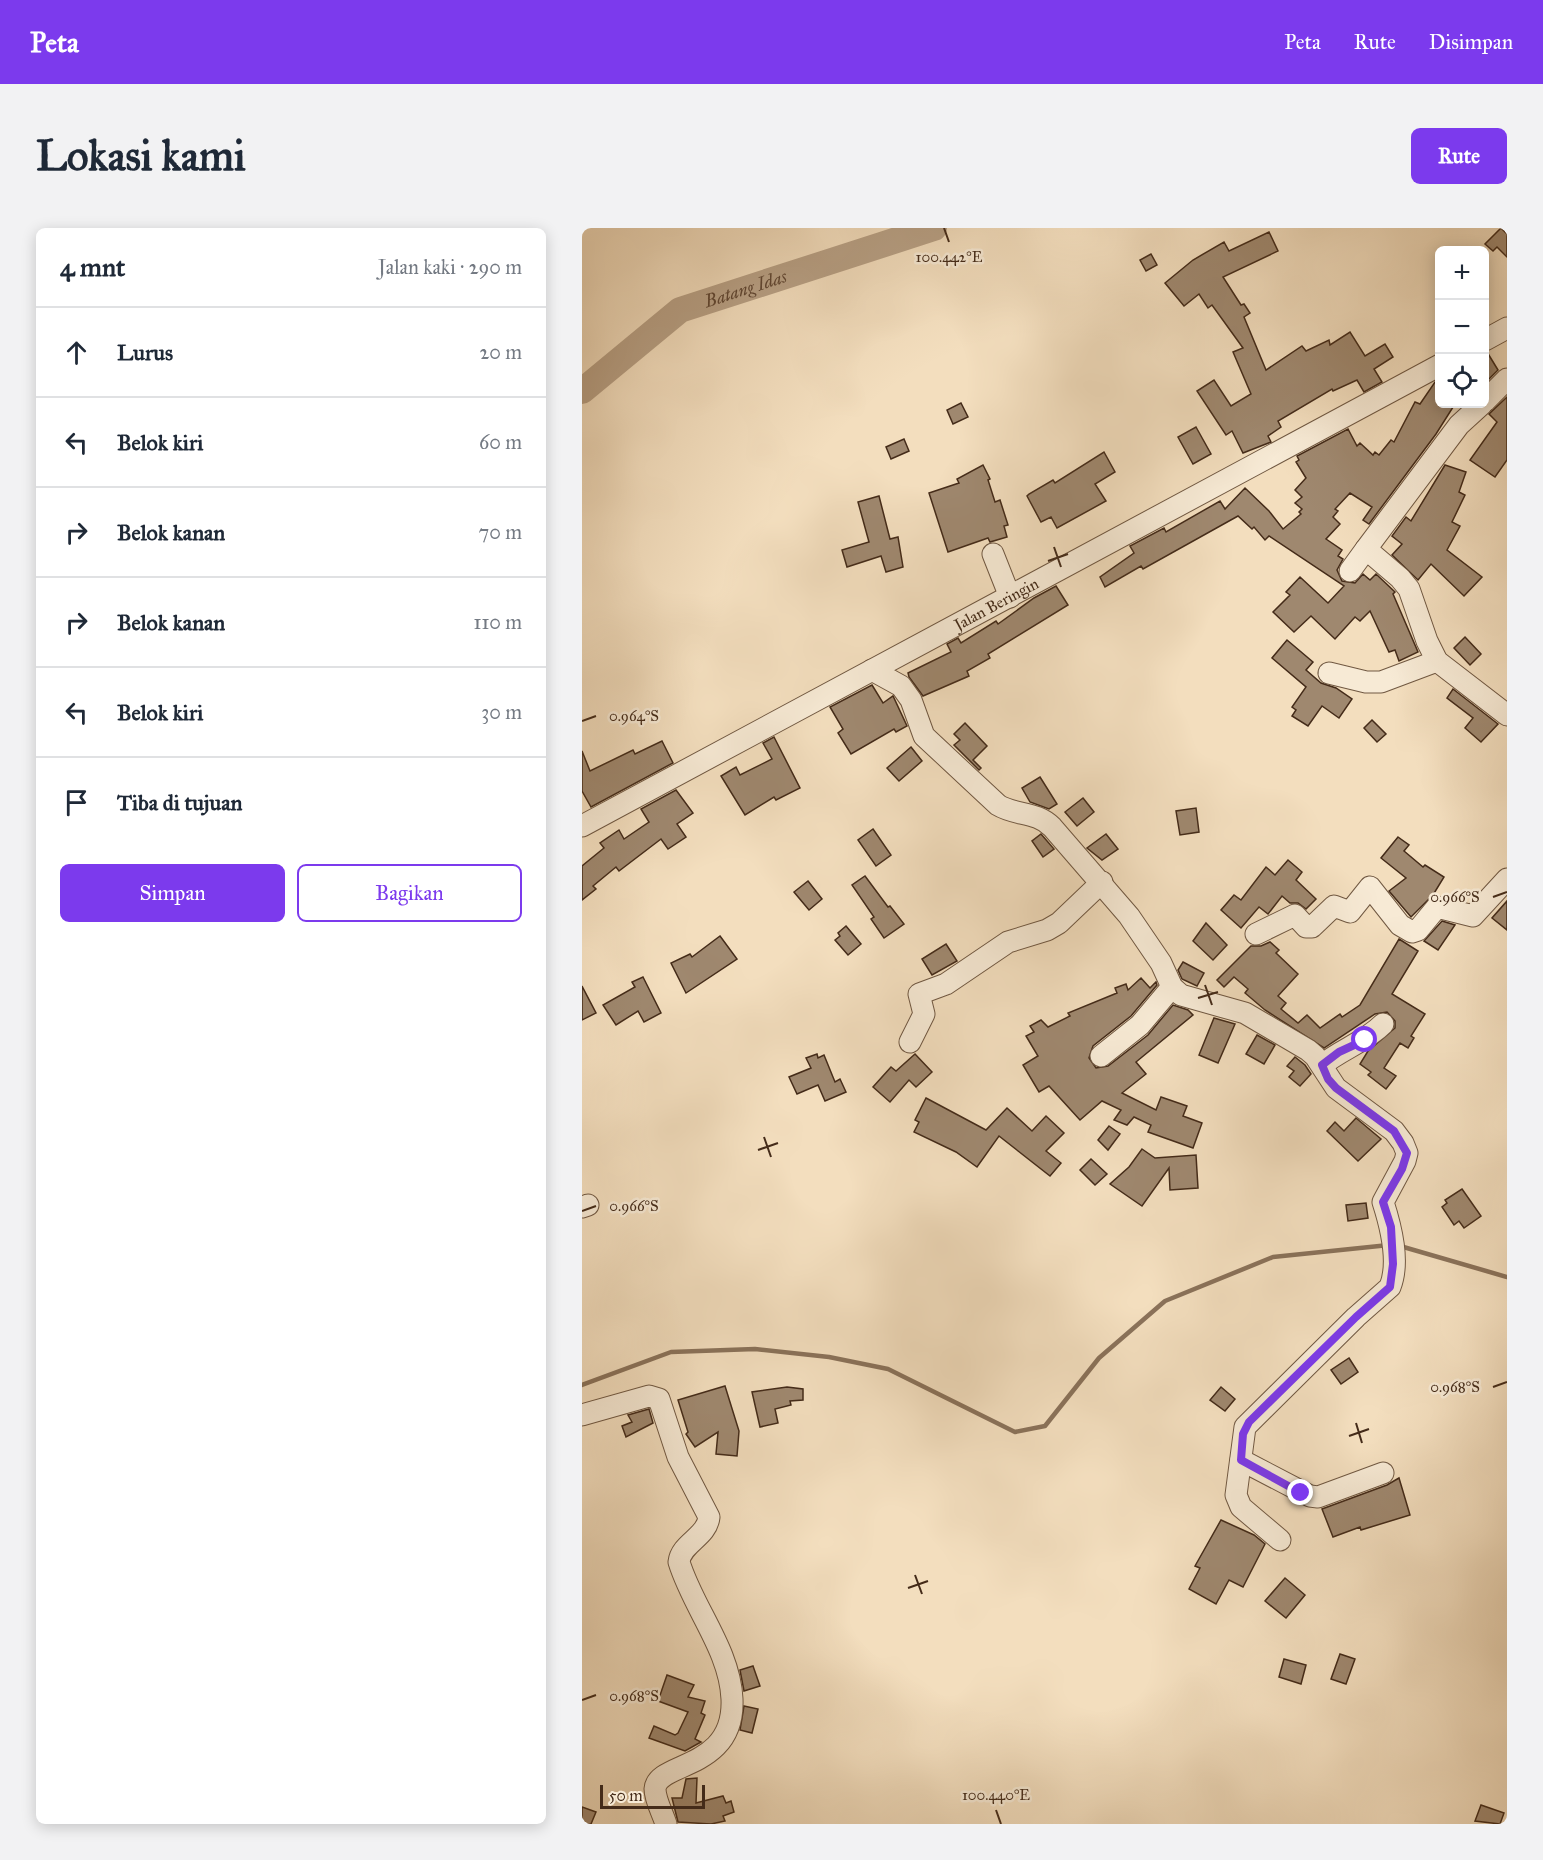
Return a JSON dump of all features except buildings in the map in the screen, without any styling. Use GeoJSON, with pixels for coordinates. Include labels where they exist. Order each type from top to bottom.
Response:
{"type":"FeatureCollection","features":[{"type":"Feature","properties":{"kind":"street"},"geometry":{"type":"LineString","coordinates":[[1489,338],[1507,328]]}},
{"type":"Feature","properties":{"kind":"street","name":"Jalan Beringin"},"geometry":{"type":"LineString","coordinates":[[582,826],[1435,367]]}},
{"type":"Feature","properties":{"kind":"street"},"geometry":{"type":"LineString","coordinates":[[1489,396],[1507,379]]}},
{"type":"Feature","properties":{"kind":"street"},"geometry":{"type":"LineString","coordinates":[[1350,571],[1458,425],[1476,408]]}},
{"type":"Feature","properties":{"kind":"street"},"geometry":{"type":"LineString","coordinates":[[1366,549],[1400,578],[1409,590],[1427,641],[1437,660],[1507,715]]}},
{"type":"Feature","properties":{"kind":"street"},"geometry":{"type":"LineString","coordinates":[[993,554],[1010,597]]}},
{"type":"Feature","properties":{"kind":"street"},"geometry":{"type":"LineString","coordinates":[[1329,673],[1366,682],[1382,682],[1437,660]]}},
{"type":"Feature","properties":{"kind":"street"},"geometry":{"type":"LineString","coordinates":[[872,670],[901,686],[911,700],[924,736],[998,805],[1007,810],[1043,818],[1102,882],[1161,963],[1172,987],[1190,1000],[1245,1012],[1308,1050],[1322,1065],[1328,1079],[1336,1088],[1394,1131],[1403,1143],[1407,1153],[1405,1161],[1383,1202],[1391,1227],[1392,1283],[1387,1292],[1356,1317],[1249,1422],[1243,1434],[1236,1495],[1238,1501],[1280,1540]]}},
{"type":"Feature","properties":{"kind":"street"},"geometry":{"type":"LineString","coordinates":[[1256,934],[1295,915],[1306,927],[1312,927],[1334,906],[1350,912],[1370,887],[1400,925],[1412,932],[1418,930],[1437,907],[1473,916],[1507,879]]}},
{"type":"Feature","properties":{"kind":"street"},"geometry":{"type":"LineString","coordinates":[[910,1042],[924,1014],[918,997],[922,992],[946,984],[1008,942],[1047,930],[1059,923],[1102,882]]}},
{"type":"Feature","properties":{"kind":"street"},"geometry":{"type":"LineString","coordinates":[[1101,1056],[1140,1025],[1172,987]]}},
{"type":"Feature","properties":{"kind":"street"},"geometry":{"type":"LineString","coordinates":[[1322,1065],[1339,1052],[1370,1037],[1383,1024]]}},
{"type":"Feature","properties":{"kind":"street"},"geometry":{"type":"LineString","coordinates":[[582,1415],[649,1396],[659,1399],[678,1457],[710,1517],[704,1532],[681,1554],[679,1562],[718,1647],[732,1700],[727,1730],[712,1751],[694,1763],[668,1771],[656,1783],[655,1791],[666,1824]]}},
{"type":"Feature","properties":{"kind":"street"},"geometry":{"type":"LineString","coordinates":[[1241,1460],[1310,1496],[1318,1497],[1383,1473]]}},
{"type":"Feature","properties":{"kind":"waterway","name":"Batang Idas"},"geometry":{"type":"LineString","coordinates":[[582,391],[680,310],[934,228]]}},
{"type":"Feature","properties":{"kind":"waterway"},"geometry":{"type":"LineString","coordinates":[[582,1385],[671,1352],[755,1349],[829,1357],[888,1369],[1015,1432],[1045,1426],[1099,1358],[1165,1301],[1273,1257],[1389,1245]]}},
{"type":"Feature","properties":{"kind":"waterway"},"geometry":{"type":"LineString","coordinates":[[1400,1246],[1507,1277]]}},
{"type":"Feature","properties":{"kind":"route"},"geometry":{"type":"LineString","coordinates":[[1301,1493],[1241,1460],[1243,1434],[1249,1422],[1364,1309],[1387,1292],[1392,1283],[1391,1227],[1383,1202],[1402,1169],[1407,1153],[1394,1131],[1336,1088],[1328,1079],[1322,1065],[1339,1052],[1365,1040]]}}]}
